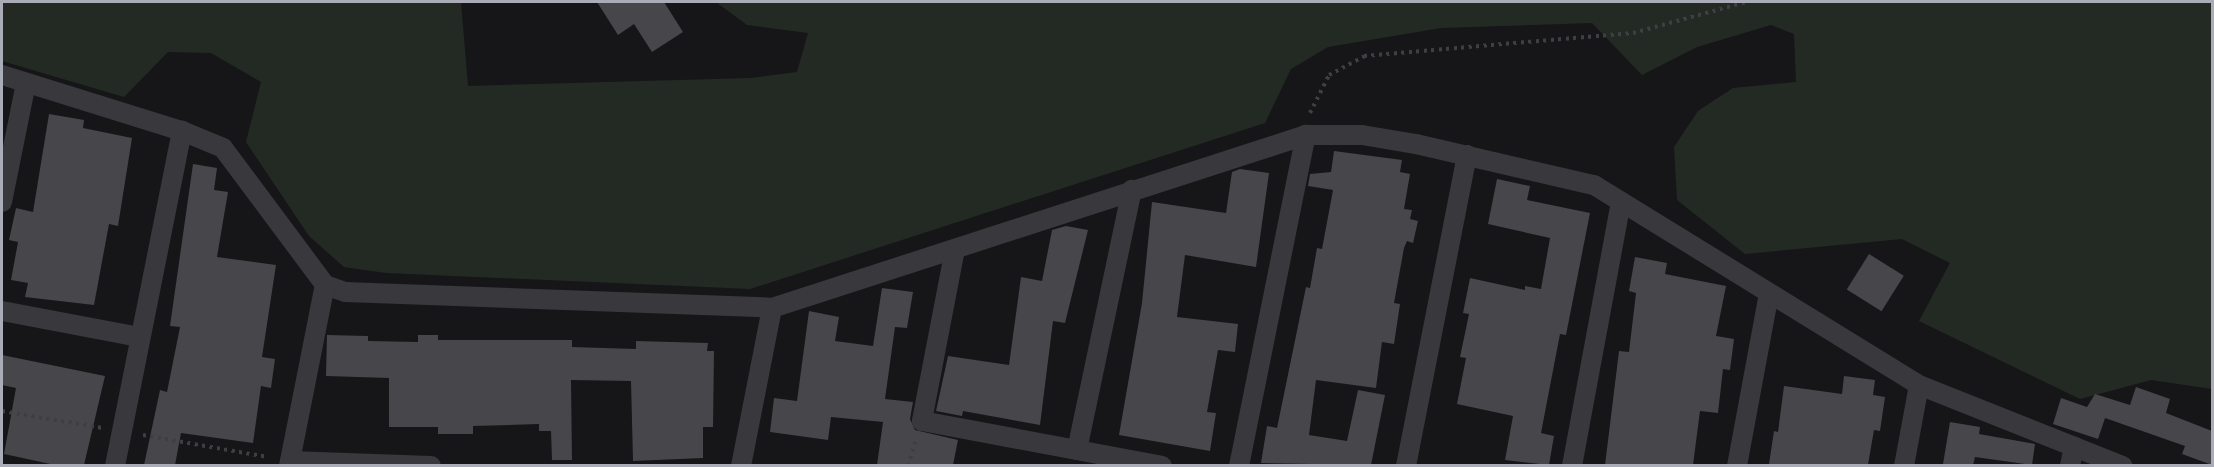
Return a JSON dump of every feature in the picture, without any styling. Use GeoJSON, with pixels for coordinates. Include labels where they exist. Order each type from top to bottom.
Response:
{"type":"FeatureCollection","features":[{"type":"Feature","properties":{"kind":"street"},"geometry":{"type":"LineString","coordinates":[[2,75],[182,131],[223,148],[325,285],[345,292],[772,308],[1306,135],[1362,135],[1467,155],[1594,185],[1919,385],[2123,465]]}},
{"type":"Feature","properties":{"kind":"street"},"geometry":{"type":"LineString","coordinates":[[2,202],[26,83]]}},
{"type":"Feature","properties":{"kind":"street"},"geometry":{"type":"LineString","coordinates":[[115,465],[182,131]]}},
{"type":"Feature","properties":{"kind":"street"},"geometry":{"type":"LineString","coordinates":[[1239,465],[1306,135]]}},
{"type":"Feature","properties":{"kind":"street"},"geometry":{"type":"LineString","coordinates":[[1406,465],[1467,155]]}},
{"type":"Feature","properties":{"kind":"street"},"geometry":{"type":"LineString","coordinates":[[1077,450],[1132,190]]}},
{"type":"Feature","properties":{"kind":"street"},"geometry":{"type":"LineString","coordinates":[[1572,465],[1621,202]]}},
{"type":"Feature","properties":{"kind":"street"},"geometry":{"type":"LineString","coordinates":[[955,249],[922,421],[1162,465]]}},
{"type":"Feature","properties":{"kind":"street"},"geometry":{"type":"LineString","coordinates":[[325,285],[289,463],[431,465]]}},
{"type":"Feature","properties":{"kind":"street"},"geometry":{"type":"LineString","coordinates":[[1737,465],[1769,294]]}},
{"type":"Feature","properties":{"kind":"street"},"geometry":{"type":"LineString","coordinates":[[741,465],[772,308]]}},
{"type":"Feature","properties":{"kind":"street"},"geometry":{"type":"LineString","coordinates":[[2,311],[139,337]]}},
{"type":"Feature","properties":{"kind":"street"},"geometry":{"type":"LineString","coordinates":[[1904,465],[1919,385]]}},
{"type":"Feature","properties":{"kind":"street"},"geometry":{"type":"LineString","coordinates":[[2070,465],[2074,446]]}},
{"type":"Feature","properties":{"kind":"path"},"geometry":{"type":"LineString","coordinates":[[1306,135],[1310,108],[1329,75],[1364,56],[1633,33],[1746,2]]}},
{"type":"Feature","properties":{"kind":"path"},"geometry":{"type":"LineString","coordinates":[[2,411],[289,463]]}},
{"type":"Feature","properties":{"kind":"shaded area"},"geometry":{"type":"Polygon","coordinates":[[[2,2],[461,2],[468,86],[751,78],[797,72],[808,33],[747,25],[716,2],[2212,2],[2212,389],[2151,380],[2080,399],[1919,321],[1950,263],[1902,239],[1745,254],[1677,200],[1674,147],[1698,111],[1733,88],[1796,82],[1794,34],[1771,25],[1697,47],[1642,75],[1592,23],[1441,28],[1328,47],[1291,69],[1265,123],[750,289],[386,273],[344,267],[309,236],[246,142],[261,82],[211,53],[168,52],[124,97],[2,61],[2,2]]]}},
{"type":"Feature","properties":{"kind":"building"},"geometry":{"type":"Polygon","coordinates":[[[597,2],[664,2],[683,32],[652,52],[634,24],[618,35],[597,2]]]}},
{"type":"Feature","properties":{"kind":"building"},"geometry":{"type":"Polygon","coordinates":[[[49,114],[84,120],[83,128],[132,138],[118,226],[109,224],[94,305],[25,297],[28,283],[11,280],[18,242],[9,240],[16,208],[33,212],[49,114]]]}},
{"type":"Feature","properties":{"kind":"building"},"geometry":{"type":"Polygon","coordinates":[[[1334,151],[1402,160],[1400,172],[1410,174],[1404,209],[1412,210],[1410,219],[1418,221],[1413,243],[1407,241],[1404,248],[1394,303],[1400,304],[1394,344],[1382,342],[1376,388],[1316,380],[1309,435],[1347,441],[1358,390],[1385,395],[1371,465],[1261,463],[1267,426],[1277,428],[1306,287],[1310,288],[1317,248],[1322,249],[1333,190],[1308,186],[1310,174],[1331,172],[1334,151]]]}},
{"type":"Feature","properties":{"kind":"building"},"geometry":{"type":"Polygon","coordinates":[[[193,164],[217,168],[214,190],[228,192],[217,257],[276,265],[262,357],[275,359],[271,388],[261,386],[253,443],[181,433],[175,465],[144,465],[160,390],[167,392],[180,327],[170,326],[193,164]]]}},
{"type":"Feature","properties":{"kind":"building"},"geometry":{"type":"Polygon","coordinates":[[[1240,169],[1269,173],[1256,267],[1185,255],[1177,317],[1238,324],[1235,352],[1218,350],[1207,412],[1216,413],[1210,451],[1119,435],[1142,303],[1152,202],[1226,213],[1232,172],[1240,169]]]}},
{"type":"Feature","properties":{"kind":"building"},"geometry":{"type":"Polygon","coordinates":[[[1497,179],[1530,186],[1527,200],[1590,213],[1566,335],[1560,334],[1541,433],[1554,436],[1549,465],[1505,460],[1513,416],[1457,404],[1466,358],[1460,357],[1469,314],[1463,313],[1470,278],[1525,290],[1525,286],[1541,289],[1550,238],[1488,224],[1497,179]]]}},
{"type":"Feature","properties":{"kind":"building"},"geometry":{"type":"Polygon","coordinates":[[[1066,226],[1088,230],[1065,323],[1053,321],[1040,425],[963,411],[962,416],[936,411],[948,356],[1009,365],[1021,277],[1042,281],[1052,230],[1066,226]]]}},
{"type":"Feature","properties":{"kind":"building"},"geometry":{"type":"Polygon","coordinates":[[[1869,254],[1904,276],[1882,311],[1847,290],[1869,254]]]}},
{"type":"Feature","properties":{"kind":"building"},"geometry":{"type":"Polygon","coordinates":[[[1635,257],[1667,263],[1665,274],[1726,286],[1716,336],[1734,339],[1730,370],[1723,369],[1718,413],[1700,411],[1693,465],[1605,465],[1619,351],[1629,352],[1636,293],[1629,291],[1635,257]]]}},
{"type":"Feature","properties":{"kind":"building"},"geometry":{"type":"Polygon","coordinates":[[[882,288],[913,292],[907,328],[895,327],[885,399],[913,402],[910,419],[915,430],[958,440],[953,465],[877,465],[883,422],[831,417],[828,440],[770,432],[774,398],[797,401],[809,311],[839,317],[835,341],[873,346],[882,288]]]}},
{"type":"Feature","properties":{"kind":"building"},"geometry":{"type":"Polygon","coordinates":[[[327,335],[368,336],[368,341],[418,342],[418,335],[438,335],[438,340],[572,340],[572,347],[636,349],[636,341],[708,343],[707,351],[714,351],[713,427],[703,427],[703,458],[633,461],[631,381],[571,380],[572,460],[552,460],[551,431],[539,431],[539,424],[473,426],[473,434],[438,434],[438,427],[389,427],[389,378],[326,376],[327,335]]]}},
{"type":"Feature","properties":{"kind":"building"},"geometry":{"type":"Polygon","coordinates":[[[2,355],[105,376],[84,465],[55,465],[4,454],[16,388],[2,385],[2,355]]]}},
{"type":"Feature","properties":{"kind":"building"},"geometry":{"type":"Polygon","coordinates":[[[1844,376],[1875,380],[1873,395],[1885,397],[1880,431],[1874,430],[1868,465],[1769,464],[1774,431],[1778,432],[1784,386],[1842,394],[1844,376]]]}},
{"type":"Feature","properties":{"kind":"building"},"geometry":{"type":"Polygon","coordinates":[[[2136,387],[2170,399],[2166,413],[2212,431],[2212,465],[2182,454],[2185,446],[2105,418],[2098,439],[2053,424],[2061,398],[2087,407],[2095,394],[2130,405],[2136,387]]]}},
{"type":"Feature","properties":{"kind":"building"},"geometry":{"type":"Polygon","coordinates":[[[1950,422],[1980,427],[1979,434],[2035,444],[2032,465],[1975,457],[1973,465],[1943,464],[1950,422]]]}}]}
